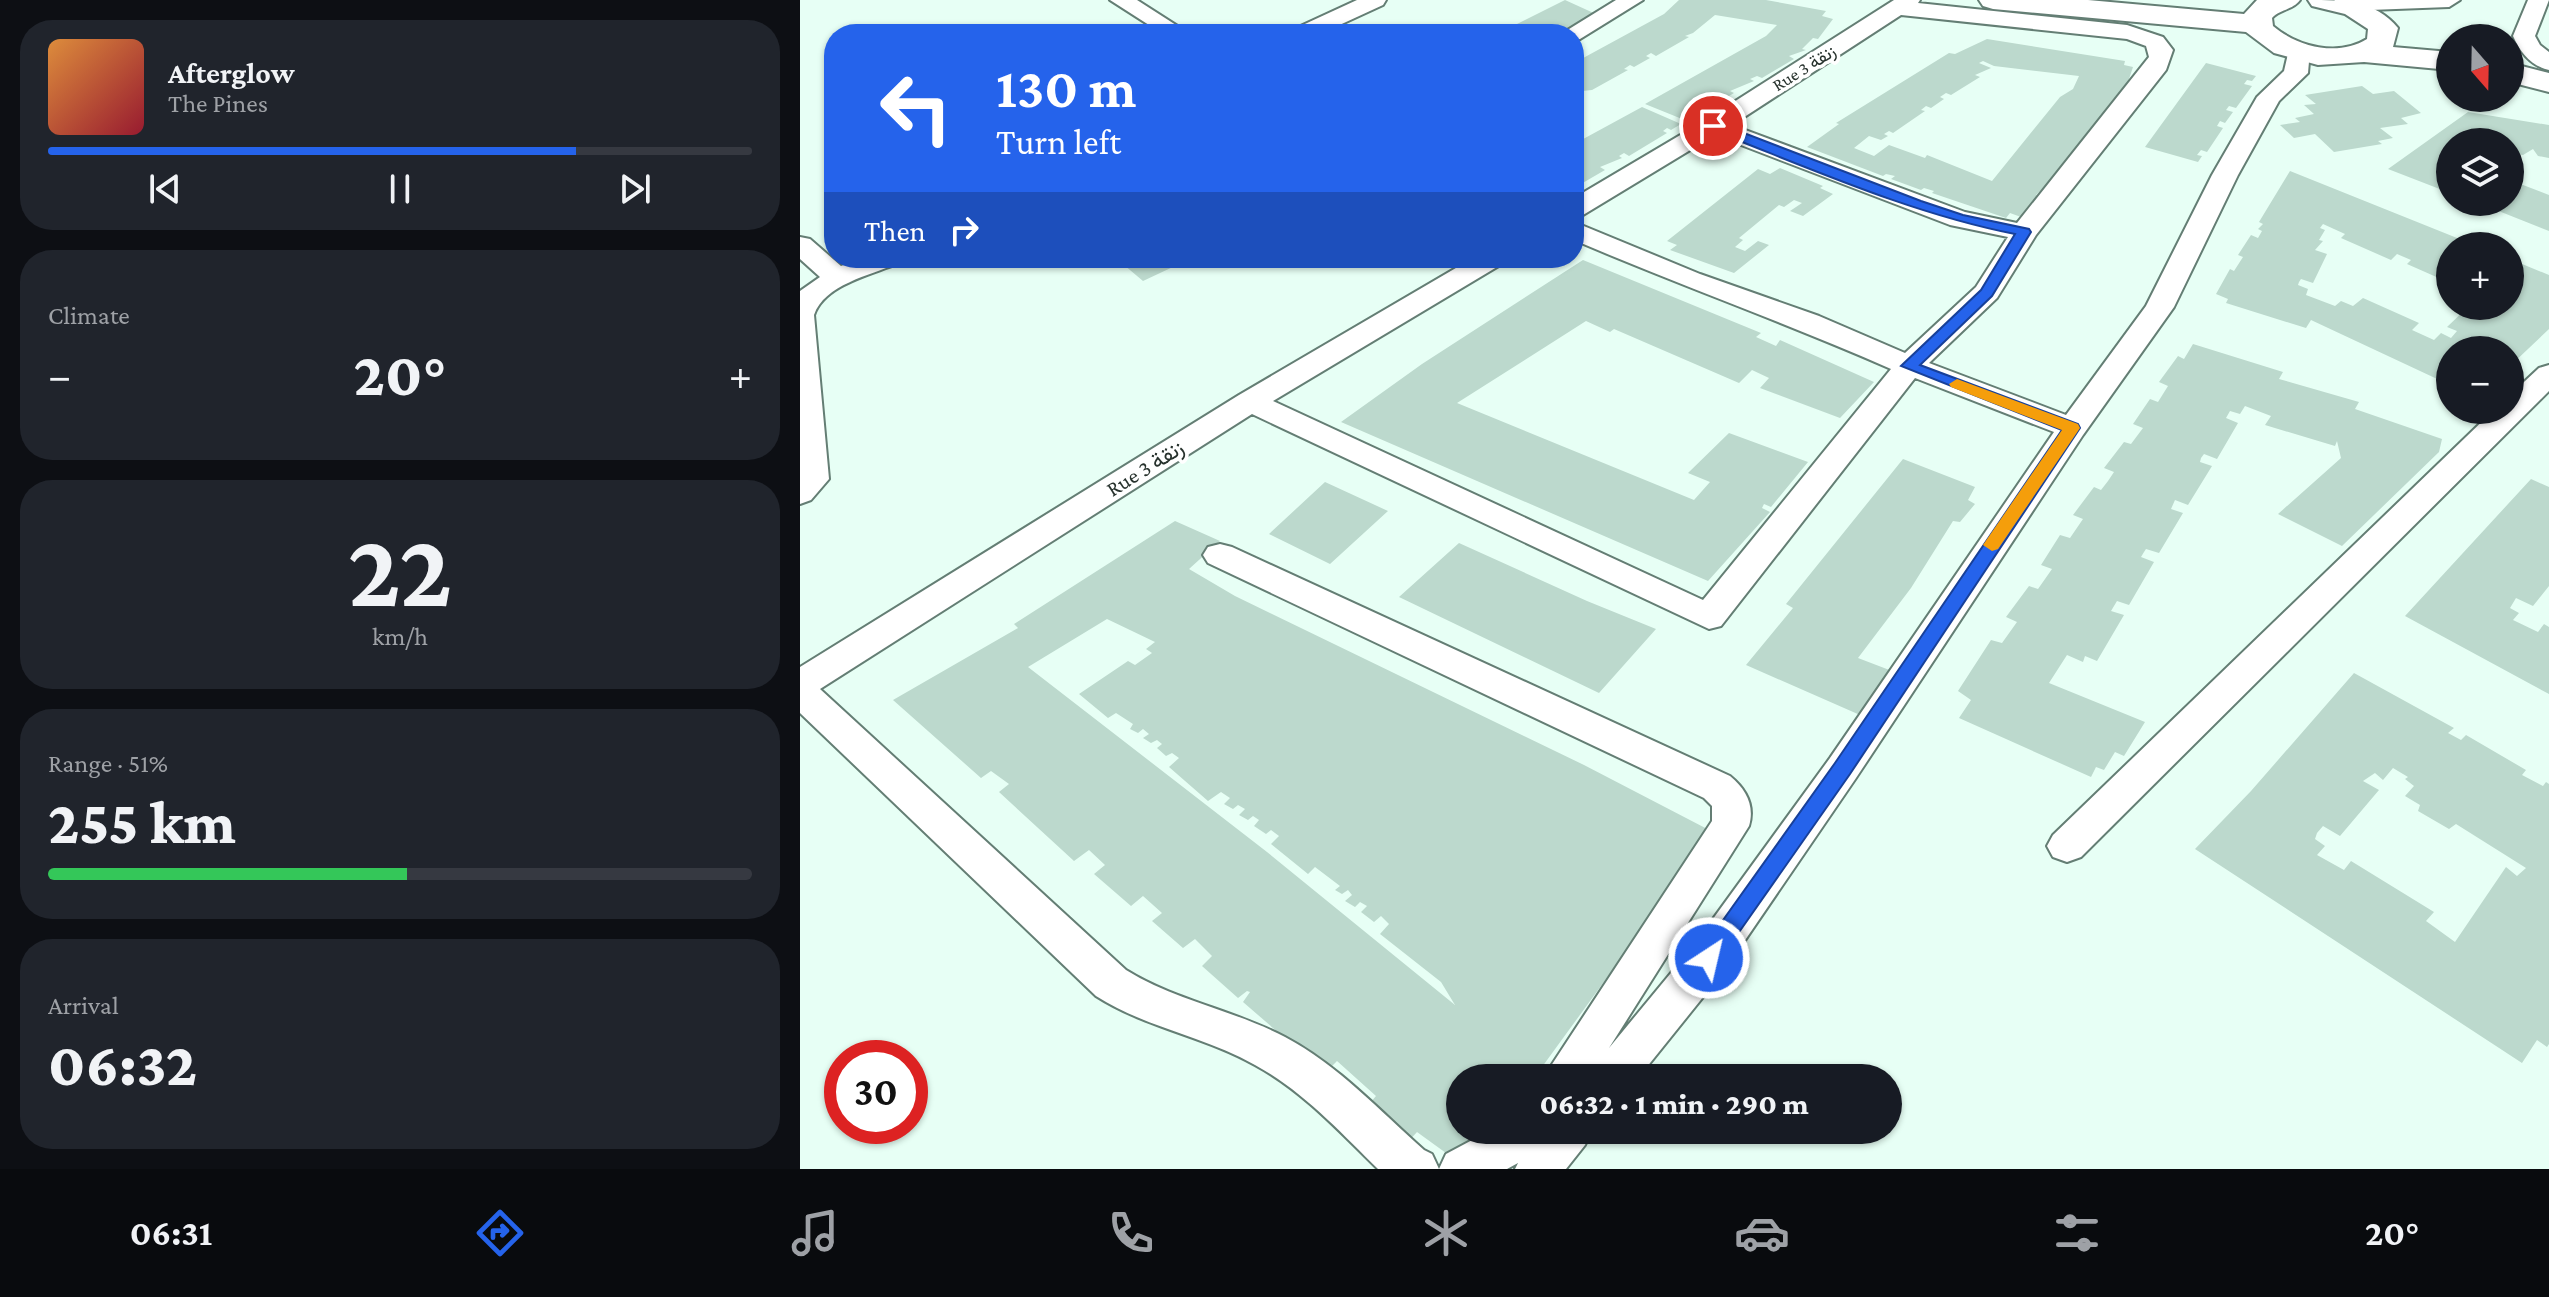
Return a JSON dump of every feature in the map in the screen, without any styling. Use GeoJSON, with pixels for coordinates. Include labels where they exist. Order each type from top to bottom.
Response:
{"type":"FeatureCollection","features":[{"type":"Feature","properties":{"kind":"street"},"geometry":{"type":"LineString","coordinates":[[1121,0],[1162,24]]}},
{"type":"Feature","properties":{"kind":"street"},"geometry":{"type":"LineString","coordinates":[[1323,24],[1375,0]]}},
{"type":"Feature","properties":{"kind":"street"},"geometry":{"type":"LineString","coordinates":[[1584,27],[1632,0]]}},
{"type":"Feature","properties":{"kind":"street"},"geometry":{"type":"LineString","coordinates":[[1993,0],[2271,7],[2270,39],[2298,50],[2332,56],[2363,53],[2436,60]]}},
{"type":"Feature","properties":{"kind":"street"},"geometry":{"type":"LineString","coordinates":[[2332,2],[2449,0]]}},
{"type":"Feature","properties":{"kind":"street"},"geometry":{"type":"LineString","coordinates":[[2539,0],[2524,36],[2530,49],[2549,63]]}},
{"type":"Feature","properties":{"kind":"street"},"geometry":{"type":"LineString","coordinates":[[2332,2],[2369,15],[2383,28],[2436,38]]}},
{"type":"Feature","properties":{"kind":"street"},"geometry":{"type":"LineString","coordinates":[[1250,402],[1709,617],[1909,366],[1987,292],[2024,232],[2158,65],[2163,54],[2162,47],[2145,36],[1904,4]]}},
{"type":"Feature","properties":{"kind":"street","name":"Rue 3 زنقة"},"geometry":{"type":"LineString","coordinates":[[1584,203],[1713,126],[1904,4]]}},
{"type":"Feature","properties":{"kind":"street"},"geometry":{"type":"LineString","coordinates":[[2363,53],[2381,43],[2383,28]]}},
{"type":"Feature","properties":{"kind":"street"},"geometry":{"type":"LineString","coordinates":[[1622,1064],[1709,958],[1843,768],[2072,428],[2160,307],[2225,175],[2269,97],[2296,73],[2298,50]]}},
{"type":"Feature","properties":{"kind":"street"},"geometry":{"type":"LineString","coordinates":[[2524,57],[2549,63]]}},
{"type":"Feature","properties":{"kind":"street"},"geometry":{"type":"LineString","coordinates":[[2524,76],[2549,83]]}},
{"type":"Feature","properties":{"kind":"street"},"geometry":{"type":"LineString","coordinates":[[1713,126],[1959,219],[2024,232]]}},
{"type":"Feature","properties":{"kind":"street"},"geometry":{"type":"LineString","coordinates":[[1584,234],[1690,280],[1809,322],[1909,366],[2072,428]]}},
{"type":"Feature","properties":{"kind":"street"},"geometry":{"type":"LineString","coordinates":[[800,245],[824,266]]}},
{"type":"Feature","properties":{"kind":"street"},"geometry":{"type":"LineString","coordinates":[[826,268],[839,279]]}},
{"type":"Feature","properties":{"kind":"street"},"geometry":{"type":"LineString","coordinates":[[800,493],[813,479],[801,308],[805,298],[815,290],[864,268]]}},
{"type":"Feature","properties":{"kind":"street","name":"Rue 3 زنقة"},"geometry":{"type":"LineString","coordinates":[[800,684],[1250,402],[1475,268]]}},
{"type":"Feature","properties":{"kind":"street"},"geometry":{"type":"LineString","coordinates":[[2067,846],[2549,374]]}},
{"type":"Feature","properties":{"kind":"street"},"geometry":{"type":"LineString","coordinates":[[1220,555],[1717,787],[1728,796],[1734,807],[1730,826],[1574,1064]]}},
{"type":"Feature","properties":{"kind":"street"},"geometry":{"type":"LineString","coordinates":[[800,691],[1111,983],[1148,1006],[1193,1019],[1269,1051],[1322,1087],[1392,1152],[1416,1169]]}},
{"type":"Feature","properties":{"kind":"street"},"geometry":{"type":"LineString","coordinates":[[1462,1169],[1509,1144]]}},
{"type":"Feature","properties":{"kind":"street"},"geometry":{"type":"LineString","coordinates":[[1538,1169],[1558,1144]]}},
{"type":"Feature","properties":{"kind":"building"},"geometry":{"type":"Polygon","coordinates":[[[1565,0],[1598,15],[1582,21],[1584,24],[1517,24],[1565,0]]]}},
{"type":"Feature","properties":{"kind":"building"},"geometry":{"type":"Polygon","coordinates":[[[1679,0],[1766,0],[1826,11],[1822,16],[1833,19],[1818,39],[1813,38],[1802,49],[1806,50],[1789,56],[1794,59],[1762,78],[1757,76],[1750,79],[1754,81],[1730,91],[1734,93],[1701,113],[1697,111],[1690,115],[1694,117],[1687,121],[1645,104],[1766,36],[1777,25],[1715,15],[1685,36],[1689,37],[1656,56],[1651,53],[1646,56],[1650,58],[1634,67],[1630,65],[1624,69],[1628,70],[1592,90],[1584,91],[1584,58],[1664,14],[1679,0]]]}},
{"type":"Feature","properties":{"kind":"building"},"geometry":{"type":"Polygon","coordinates":[[[1987,39],[2125,61],[2124,65],[2133,67],[2125,91],[2120,91],[2117,99],[2086,136],[2090,138],[2073,152],[2080,154],[2060,179],[2053,177],[2049,182],[2054,183],[2049,189],[2043,188],[2036,195],[2041,197],[2021,217],[2010,213],[2006,218],[1807,147],[1839,124],[1836,123],[1949,53],[1955,54],[1987,39]],[[1983,61],[1979,63],[1991,68],[1975,75],[1980,77],[1951,95],[1946,93],[1940,97],[1944,99],[1931,108],[1926,106],[1921,110],[1925,111],[1893,133],[1889,131],[1884,134],[1888,136],[1881,140],[1869,136],[1854,148],[1874,156],[1889,145],[1925,158],[1927,155],[1992,181],[2060,97],[2073,89],[2079,76],[1994,66],[1983,61]]]}},
{"type":"Feature","properties":{"kind":"building"},"geometry":{"type":"Polygon","coordinates":[[[2206,63],[2256,76],[2244,84],[2252,86],[2236,108],[2229,106],[2226,110],[2233,112],[2225,123],[2220,121],[2217,126],[2223,128],[2207,152],[2201,150],[2197,155],[2202,156],[2198,162],[2145,147],[2206,63]]]}},
{"type":"Feature","properties":{"kind":"building"},"geometry":{"type":"Polygon","coordinates":[[[2362,86],[2373,94],[2394,91],[2421,113],[2401,118],[2408,124],[2380,128],[2393,138],[2378,141],[2382,144],[2334,152],[2315,134],[2294,138],[2280,125],[2300,122],[2295,118],[2314,114],[2304,105],[2316,104],[2305,95],[2362,86]]]}},
{"type":"Feature","properties":{"kind":"building"},"geometry":{"type":"Polygon","coordinates":[[[1642,107],[1681,124],[1671,130],[1667,128],[1663,131],[1667,133],[1629,156],[1624,153],[1619,156],[1622,158],[1600,167],[1605,170],[1584,182],[1584,139],[1642,107]]]}},
{"type":"Feature","properties":{"kind":"building"},"geometry":{"type":"Polygon","coordinates":[[[2468,112],[2549,125],[2549,158],[2538,156],[2533,149],[2524,154],[2524,128],[2446,128],[2468,112]]]}},
{"type":"Feature","properties":{"kind":"building"},"geometry":{"type":"Polygon","coordinates":[[[2436,135],[2436,188],[2388,169],[2436,135]]]}},
{"type":"Feature","properties":{"kind":"building"},"geometry":{"type":"Polygon","coordinates":[[[1780,168],[1823,186],[1820,188],[1833,194],[1803,216],[1790,211],[1802,203],[1794,200],[1784,207],[1779,205],[1739,238],[1743,240],[1735,247],[1745,251],[1758,241],[1769,245],[1734,273],[1670,250],[1677,245],[1667,241],[1758,169],[1770,174],[1780,168]]]}},
{"type":"Feature","properties":{"kind":"building"},"geometry":{"type":"Polygon","coordinates":[[[2290,171],[2442,232],[2436,232],[2436,277],[2407,264],[2411,260],[2397,254],[2391,260],[2341,238],[2345,234],[2323,224],[2320,228],[2325,230],[2319,240],[2323,241],[2315,250],[2327,254],[2313,283],[2301,279],[2298,285],[2308,289],[2306,295],[2335,306],[2341,301],[2353,306],[2363,298],[2419,323],[2412,330],[2434,340],[2436,338],[2436,378],[2311,320],[2306,328],[2226,303],[2228,299],[2216,294],[2230,269],[2234,271],[2243,257],[2238,255],[2251,235],[2258,238],[2262,231],[2258,229],[2263,224],[2259,222],[2290,171]]]}},
{"type":"Feature","properties":{"kind":"building"},"geometry":{"type":"Polygon","coordinates":[[[2524,185],[2549,195],[2549,231],[2511,216],[2524,216],[2524,185]]]}},
{"type":"Feature","properties":{"kind":"building"},"geometry":{"type":"Polygon","coordinates":[[[1584,260],[1761,333],[1756,337],[1776,346],[1780,340],[1874,382],[1840,418],[1760,388],[1769,378],[1752,370],[1739,383],[1614,329],[1610,332],[1586,321],[1457,403],[1694,500],[1710,482],[1688,473],[1729,433],[1808,462],[1771,507],[1764,504],[1762,508],[1770,512],[1708,581],[1341,422],[1422,364],[1571,268],[1584,268],[1584,260]]]}},
{"type":"Feature","properties":{"kind":"building"},"geometry":{"type":"Polygon","coordinates":[[[2524,265],[2549,275],[2549,329],[2524,353],[2524,336],[2453,336],[2457,331],[2447,327],[2454,320],[2524,320],[2524,265]]]}},
{"type":"Feature","properties":{"kind":"building"},"geometry":{"type":"Polygon","coordinates":[[[1128,268],[1171,268],[1143,281],[1128,268]]]}},
{"type":"Feature","properties":{"kind":"building"},"geometry":{"type":"Polygon","coordinates":[[[2193,344],[2283,372],[2279,379],[2359,402],[2355,409],[2442,439],[2439,452],[2342,546],[2278,514],[2341,458],[2337,441],[2335,446],[2265,425],[2271,416],[2245,406],[2240,414],[2230,411],[2226,418],[2238,423],[2217,459],[2204,454],[2201,458],[2200,462],[2212,466],[2188,505],[2175,500],[2171,509],[2183,513],[2159,553],[2146,549],[2141,557],[2154,562],[2129,605],[2117,601],[2111,611],[2124,615],[2097,661],[2085,656],[2083,662],[2067,655],[2049,683],[2145,722],[2124,756],[2115,752],[2104,770],[2096,767],[2091,777],[1959,718],[1971,700],[1958,691],[1991,640],[2002,643],[2017,622],[2006,617],[2029,586],[2038,589],[2052,569],[2041,565],[2060,535],[2070,538],[2083,519],[2073,515],[2094,487],[2101,490],[2108,481],[2114,472],[2104,468],[2124,442],[2131,444],[2143,428],[2133,424],[2150,399],[2158,402],[2168,386],[2159,382],[2178,356],[2184,359],[2193,344]]]}},
{"type":"Feature","properties":{"kind":"building"},"geometry":{"type":"Polygon","coordinates":[[[1903,459],[1975,487],[1968,500],[1975,504],[1960,522],[1953,521],[1911,588],[1858,658],[1892,671],[1860,715],[1746,665],[1793,608],[1786,604],[1903,459]]]}},
{"type":"Feature","properties":{"kind":"building"},"geometry":{"type":"Polygon","coordinates":[[[2531,479],[2549,487],[2549,586],[2533,606],[2516,598],[2510,608],[2519,613],[2513,620],[2538,632],[2544,624],[2549,627],[2549,694],[2405,616],[2531,479]]]}},
{"type":"Feature","properties":{"kind":"building"},"geometry":{"type":"Polygon","coordinates":[[[1325,482],[1388,511],[1330,564],[1269,534],[1325,482]]]}},
{"type":"Feature","properties":{"kind":"building"},"geometry":{"type":"Polygon","coordinates":[[[1175,521],[1220,541],[1189,569],[1235,596],[1584,765],[1713,832],[1544,1064],[1446,1064],[1446,1144],[1470,1144],[1457,1161],[1417,1132],[1406,1144],[1365,1109],[1376,1096],[1337,1061],[1325,1073],[1243,1002],[1250,992],[1238,998],[1202,966],[1212,956],[1195,939],[1183,948],[1152,921],[1162,913],[1143,896],[1131,906],[1094,874],[1105,865],[1089,850],[1074,861],[999,792],[1009,784],[991,771],[981,778],[893,700],[1018,628],[1014,624],[1175,521]],[[1107,619],[1028,667],[1267,852],[1455,1005],[1441,982],[1380,934],[1389,924],[1381,916],[1374,922],[1361,912],[1367,906],[1360,902],[1355,907],[1345,901],[1352,895],[1348,890],[1342,894],[1335,890],[1340,886],[1315,867],[1308,874],[1271,844],[1279,836],[1271,830],[1266,834],[1254,826],[1259,820],[1253,816],[1248,820],[1239,815],[1245,809],[1238,805],[1233,809],[1224,804],[1230,798],[1221,792],[1208,801],[1169,767],[1179,758],[1172,753],[1166,756],[1157,748],[1162,744],[1157,740],[1151,743],[1143,738],[1149,734],[1143,729],[1138,733],[1130,729],[1133,724],[1116,713],[1108,718],[1079,694],[1128,661],[1135,665],[1152,653],[1146,649],[1155,642],[1107,619]]]}},
{"type":"Feature","properties":{"kind":"building"},"geometry":{"type":"Polygon","coordinates":[[[1459,543],[1656,629],[1599,693],[1399,597],[1459,543]]]}},
{"type":"Feature","properties":{"kind":"building"},"geometry":{"type":"Polygon","coordinates":[[[2354,673],[2454,728],[2448,733],[2461,740],[2466,735],[2526,770],[2522,775],[2543,786],[2546,782],[2549,784],[2547,1047],[2537,1040],[2522,1063],[2195,849],[2251,791],[2354,673]],[[2393,768],[2383,780],[2375,773],[2363,781],[2379,790],[2340,836],[2323,826],[2315,839],[2325,846],[2317,855],[2344,870],[2351,861],[2434,912],[2426,921],[2455,942],[2506,867],[2517,876],[2526,868],[2456,824],[2449,829],[2418,811],[2420,805],[2405,796],[2414,786],[2405,779],[2408,777],[2393,768]]]}},
{"type":"Feature","properties":{"kind":"slow traffic"},"geometry":{"type":"LineString","coordinates":[[1957,384],[2072,428],[1992,545]]}},
{"type":"Feature","properties":{"kind":"route"},"geometry":{"type":"LineString","coordinates":[[1709,958],[1843,768],[2072,428],[1909,366],[1987,292],[2024,232],[1959,219],[1713,126]]}}]}
